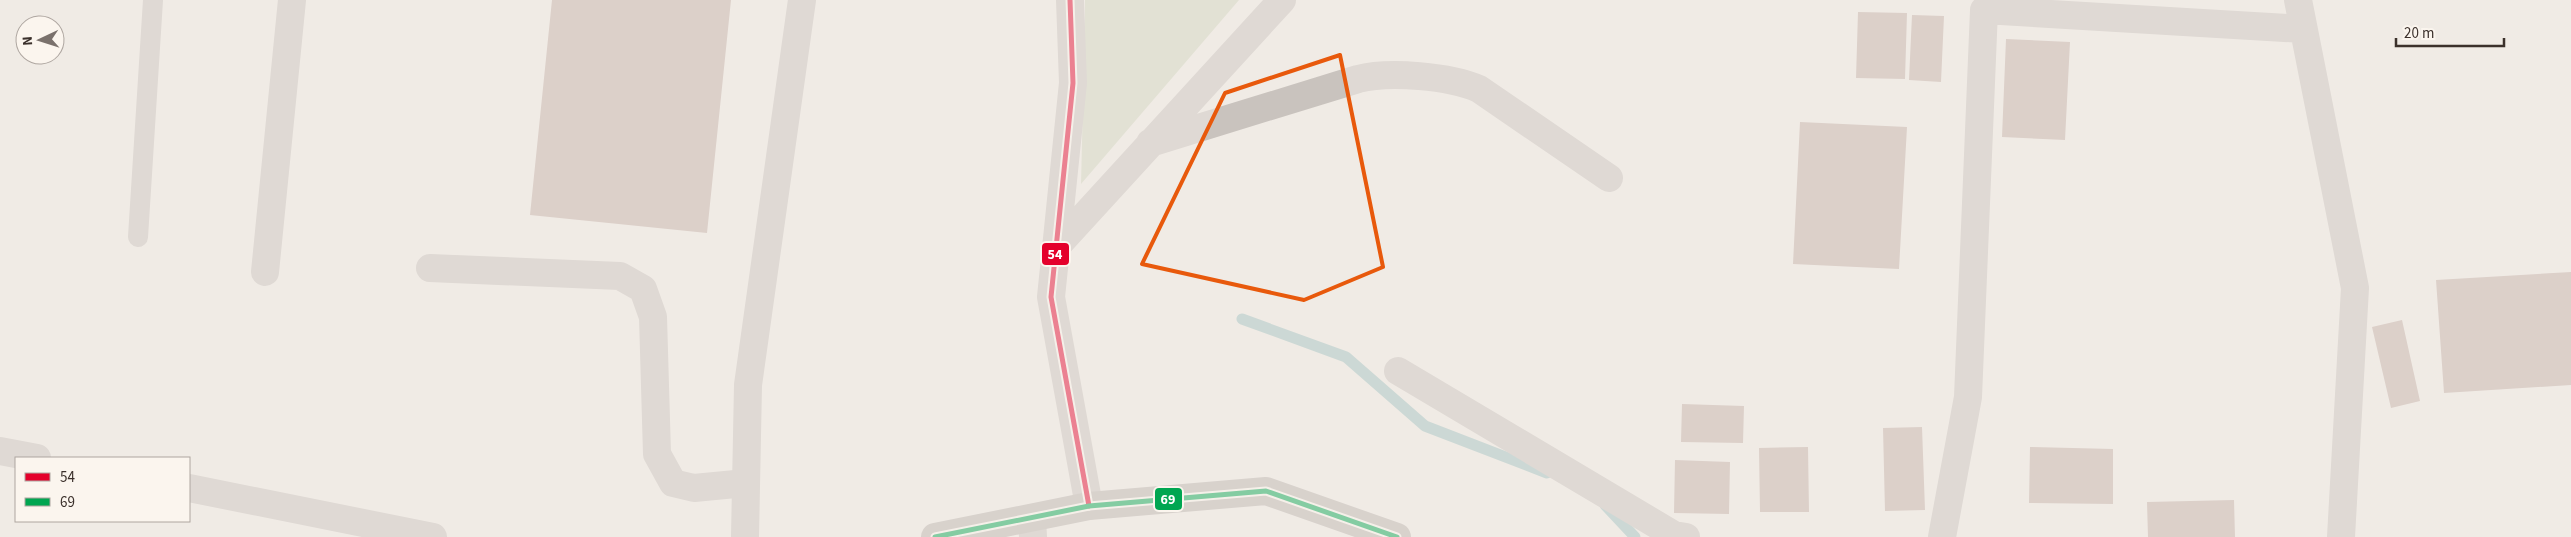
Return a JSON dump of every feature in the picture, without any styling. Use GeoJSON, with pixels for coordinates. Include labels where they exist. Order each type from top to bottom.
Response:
{"type":"FeatureCollection","features":[{"type":"Feature","properties":{"kind":"street"},"geometry":{"type":"LineString","coordinates":[[266,272],[292,0]]}},
{"type":"Feature","properties":{"kind":"street"},"geometry":{"type":"LineString","coordinates":[[746,537],[748,385],[802,0]]}},
{"type":"Feature","properties":{"kind":"street"},"geometry":{"type":"LineString","coordinates":[[1070,0],[1072,83],[1051,297],[1089,506]]}},
{"type":"Feature","properties":{"kind":"street"},"geometry":{"type":"LineString","coordinates":[[1056,247],[1282,0]]}},
{"type":"Feature","properties":{"kind":"street"},"geometry":{"type":"LineString","coordinates":[[2298,0],[2356,288],[2340,537]]}},
{"type":"Feature","properties":{"kind":"street"},"geometry":{"type":"LineString","coordinates":[[1942,537],[1968,397],[1984,10],[2304,29]]}},
{"type":"Feature","properties":{"kind":"street"},"geometry":{"type":"LineString","coordinates":[[1150,143],[1358,79],[1389,74],[1467,83],[1479,89],[1609,178]]}},
{"type":"Feature","properties":{"kind":"street"},"geometry":{"type":"LineString","coordinates":[[430,268],[620,276],[643,290],[653,317],[657,454],[673,482],[694,488],[746,483]]}},
{"type":"Feature","properties":{"kind":"street"},"geometry":{"type":"LineString","coordinates":[[1398,371],[1674,535],[1686,537]]}},
{"type":"Feature","properties":{"kind":"street"},"geometry":{"type":"LineString","coordinates":[[0,451],[32,457]]}},
{"type":"Feature","properties":{"kind":"street"},"geometry":{"type":"LineString","coordinates":[[190,488],[434,537]]}},
{"type":"Feature","properties":{"kind":"street"},"geometry":{"type":"LineString","coordinates":[[935,537],[1032,527],[1089,506],[1266,491],[1397,537]]}},
{"type":"Feature","properties":{"kind":"lane"},"geometry":{"type":"LineString","coordinates":[[138,237],[153,0]]}},
{"type":"Feature","properties":{"kind":"highlighted area"},"geometry":{"type":"Polygon","coordinates":[[[1340,55],[1383,267],[1304,300],[1142,264],[1225,93],[1340,55]]]}},
{"type":"Feature","properties":{"kind":"green space"},"geometry":{"type":"Polygon","coordinates":[[[1085,0],[1239,0],[1081,184],[1085,14],[1085,0]]]}},
{"type":"Feature","properties":{"kind":"building"},"geometry":{"type":"Polygon","coordinates":[[[552,0],[731,0],[707,233],[530,215],[552,0]]]}},
{"type":"Feature","properties":{"kind":"building"},"geometry":{"type":"Polygon","coordinates":[[[1858,12],[1907,13],[1905,79],[1856,78],[1858,12]]]}},
{"type":"Feature","properties":{"kind":"building"},"geometry":{"type":"Polygon","coordinates":[[[1912,15],[1944,16],[1941,82],[1909,80],[1912,15]]]}},
{"type":"Feature","properties":{"kind":"building"},"geometry":{"type":"Polygon","coordinates":[[[2006,39],[2070,42],[2065,140],[2002,137],[2006,39]]]}},
{"type":"Feature","properties":{"kind":"building"},"geometry":{"type":"Polygon","coordinates":[[[1800,122],[1907,127],[1899,269],[1793,264],[1800,122]]]}},
{"type":"Feature","properties":{"kind":"building"},"geometry":{"type":"Polygon","coordinates":[[[2571,272],[2571,385],[2444,393],[2436,280],[2571,272]]]}},
{"type":"Feature","properties":{"kind":"building"},"geometry":{"type":"Polygon","coordinates":[[[2402,320],[2420,401],[2391,408],[2372,327],[2402,320]]]}},
{"type":"Feature","properties":{"kind":"building"},"geometry":{"type":"Polygon","coordinates":[[[1682,404],[1744,406],[1743,443],[1681,442],[1682,404]]]}},
{"type":"Feature","properties":{"kind":"building"},"geometry":{"type":"Polygon","coordinates":[[[1922,427],[1925,510],[1885,511],[1883,428],[1922,427]]]}},
{"type":"Feature","properties":{"kind":"building"},"geometry":{"type":"Polygon","coordinates":[[[1808,447],[1809,512],[1760,512],[1759,448],[1808,447]]]}},
{"type":"Feature","properties":{"kind":"building"},"geometry":{"type":"Polygon","coordinates":[[[2030,447],[2113,449],[2113,504],[2029,503],[2030,447]]]}},
{"type":"Feature","properties":{"kind":"building"},"geometry":{"type":"Polygon","coordinates":[[[1675,460],[1730,462],[1729,514],[1674,513],[1675,460]]]}},
{"type":"Feature","properties":{"kind":"building"},"geometry":{"type":"Polygon","coordinates":[[[2234,500],[2235,537],[2148,537],[2147,502],[2234,500]]]}},
{"type":"Feature","properties":{"kind":"waterway"},"geometry":{"type":"LineString","coordinates":[[1242,319],[1346,357],[1425,426],[1547,473]]}},
{"type":"Feature","properties":{"kind":"waterway"},"geometry":{"type":"LineString","coordinates":[[1605,505],[1635,537]]}},
{"type":"Feature","properties":{"kind":"transit line","name":"54"},"geometry":{"type":"LineString","coordinates":[[1070,0],[1073,83],[1051,297],[1089,506]]}},
{"type":"Feature","properties":{"kind":"transit line","name":"69"},"geometry":{"type":"LineString","coordinates":[[935,537],[1089,506],[1266,491],[1397,537]]}}]}
